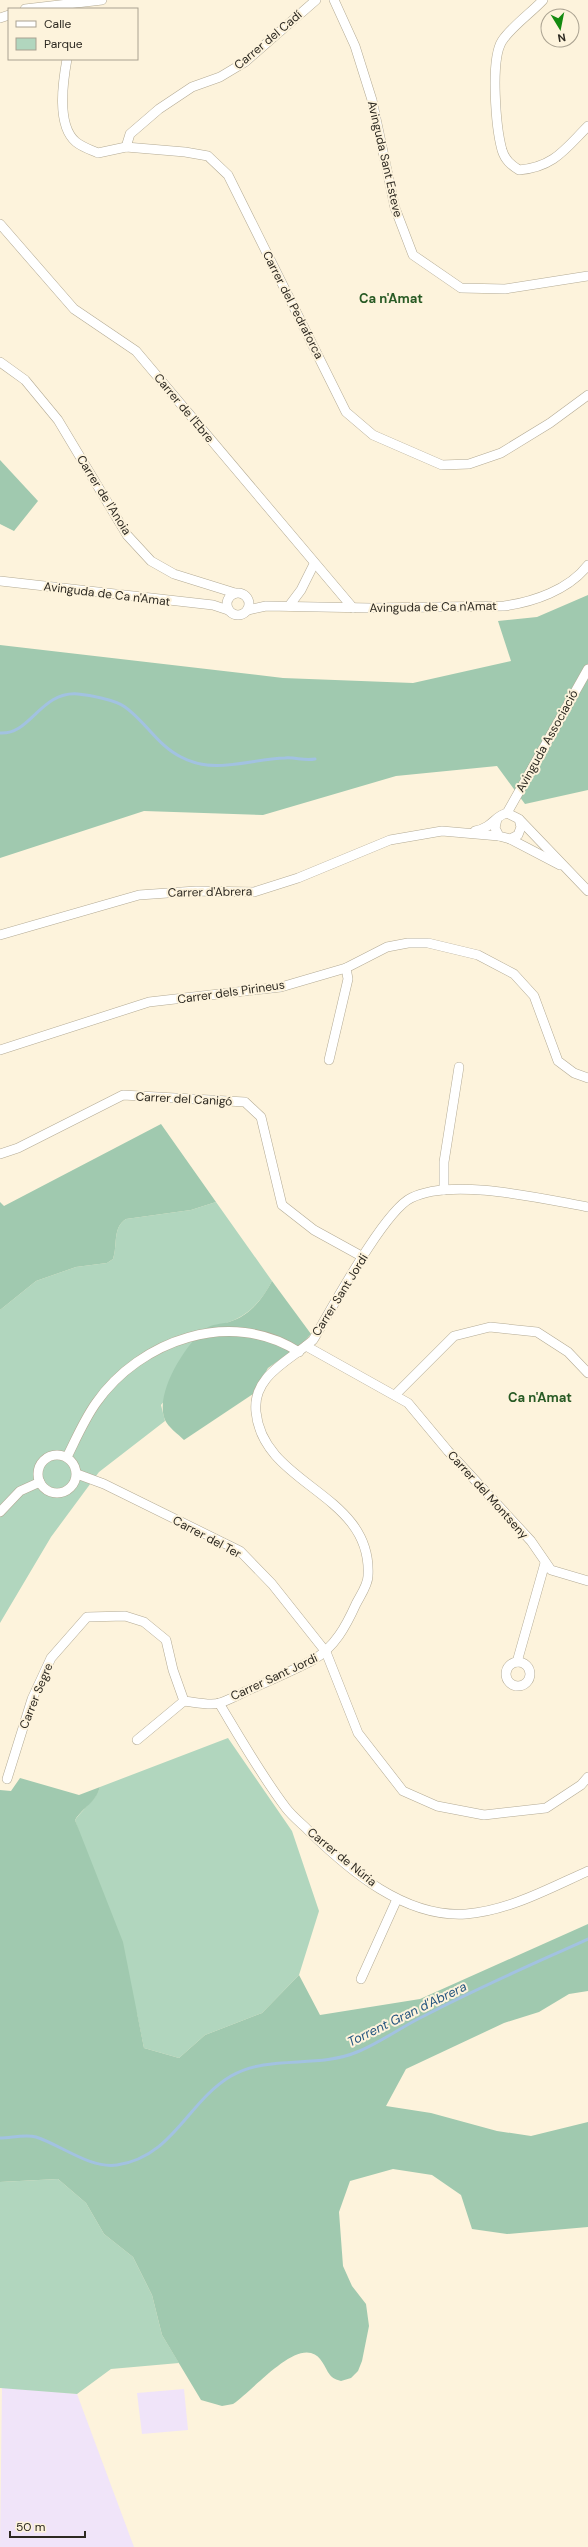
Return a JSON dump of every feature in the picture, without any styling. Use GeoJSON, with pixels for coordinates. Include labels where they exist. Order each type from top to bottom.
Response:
{"type":"FeatureCollection","features":[{"type":"Feature","properties":{"kind":"street"},"geometry":{"type":"LineString","coordinates":[[40,8],[86,5],[102,0]]}},
{"type":"Feature","properties":{"kind":"street","name":"Carrer del Cadí"},"geometry":{"type":"LineString","coordinates":[[126,147],[130,134],[159,109],[192,87],[220,78],[245,62],[316,0]]}},
{"type":"Feature","properties":{"kind":"street","name":"Avinguda Sant Esteve"},"geometry":{"type":"LineString","coordinates":[[334,0],[358,52],[372,100],[395,208],[413,255],[461,288],[505,289],[588,276]]}},
{"type":"Feature","properties":{"kind":"street"},"geometry":{"type":"LineString","coordinates":[[544,0],[502,41],[495,62],[496,98],[502,150],[508,162],[519,170],[534,169],[553,161],[588,126]]}},
{"type":"Feature","properties":{"kind":"street","name":"Carrer del Pedraforca"},"geometry":{"type":"LineString","coordinates":[[67,60],[61,92],[65,121],[76,141],[98,154],[126,147],[208,156],[228,175],[346,412],[374,435],[442,465],[469,464],[501,453],[550,423],[588,395]]}},
{"type":"Feature","properties":{"kind":"street","name":"Carrer de l'Ebre"},"geometry":{"type":"LineString","coordinates":[[0,224],[74,309],[136,351],[314,564],[353,608]]}},
{"type":"Feature","properties":{"kind":"street","name":"Carrer de l'Anoia"},"geometry":{"type":"LineString","coordinates":[[0,362],[25,380],[58,420],[127,535],[151,560],[174,574],[232,596]]}},
{"type":"Feature","properties":{"kind":"street"},"geometry":{"type":"LineString","coordinates":[[289,606],[301,590],[314,564]]}},
{"type":"Feature","properties":{"kind":"street","name":"Avinguda de Ca n'Amat"},"geometry":{"type":"LineString","coordinates":[[248,610],[266,606],[449,608],[525,603],[547,595],[567,583],[588,565]]}},
{"type":"Feature","properties":{"kind":"street","name":"Avinguda de Ca n'Amat"},"geometry":{"type":"LineString","coordinates":[[0,581],[213,605],[228,610]]}},
{"type":"Feature","properties":{"kind":"street"},"geometry":{"type":"LineString","coordinates":[[213,605],[232,596],[242,594],[248,598],[250,607],[248,610],[238,616],[228,610],[227,606],[232,596]]}},
{"type":"Feature","properties":{"kind":"street","name":"Avinguda de Ca n'Amat"},"geometry":{"type":"LineString","coordinates":[[248,598],[266,606]]}},
{"type":"Feature","properties":{"kind":"street","name":"Avinguda Associació"},"geometry":{"type":"LineString","coordinates":[[507,813],[588,669]]}},
{"type":"Feature","properties":{"kind":"street"},"geometry":{"type":"LineString","coordinates":[[568,870],[510,839],[499,836],[495,828],[496,819],[507,813],[519,819],[568,870],[588,891]]}},
{"type":"Feature","properties":{"kind":"street","name":"Carrer d'Abrera"},"geometry":{"type":"LineString","coordinates":[[464,833],[488,828],[496,819]]}},
{"type":"Feature","properties":{"kind":"street"},"geometry":{"type":"LineString","coordinates":[[510,839],[520,831],[519,819]]}},
{"type":"Feature","properties":{"kind":"street","name":"Carrer d'Abrera"},"geometry":{"type":"LineString","coordinates":[[0,935],[139,895],[196,891],[254,892],[298,878],[390,840],[442,831],[499,836]]}},
{"type":"Feature","properties":{"kind":"street","name":"Carrer dels Pirineus"},"geometry":{"type":"LineString","coordinates":[[0,1050],[149,1002],[281,987],[346,968],[387,947],[408,943],[428,943],[478,955],[514,974],[534,996],[558,1060],[574,1073],[588,1078]]}},
{"type":"Feature","properties":{"kind":"street"},"geometry":{"type":"LineString","coordinates":[[329,1060],[348,979],[346,968]]}},
{"type":"Feature","properties":{"kind":"street"},"geometry":{"type":"LineString","coordinates":[[444,1190],[444,1162],[459,1067]]}},
{"type":"Feature","properties":{"kind":"street","name":"Carrer del Canigó"},"geometry":{"type":"LineString","coordinates":[[0,1154],[18,1148],[123,1095],[246,1102],[261,1117],[282,1205],[314,1230],[363,1257]]}},
{"type":"Feature","properties":{"kind":"street","name":"Carrer Sant Jordi"},"geometry":{"type":"LineString","coordinates":[[219,1703],[303,1665],[326,1652],[350,1618],[368,1577],[366,1555],[360,1534],[341,1509],[282,1464],[262,1437],[255,1411],[259,1392],[272,1369],[303,1349],[313,1340],[385,1222],[410,1198],[434,1189],[474,1190],[588,1207]]}},
{"type":"Feature","properties":{"kind":"street"},"geometry":{"type":"LineString","coordinates":[[395,1395],[454,1336],[490,1327],[537,1332],[568,1352],[588,1373]]}},
{"type":"Feature","properties":{"kind":"street","name":"Carrer del Montseny"},"geometry":{"type":"LineString","coordinates":[[67,1457],[88,1416],[107,1390],[132,1365],[158,1349],[189,1337],[233,1331],[266,1335],[303,1349],[408,1403],[448,1451],[531,1541],[551,1570],[588,1581]]}},
{"type":"Feature","properties":{"kind":"street"},"geometry":{"type":"LineString","coordinates":[[56,1454],[67,1457],[74,1464],[77,1474],[72,1486],[61,1493],[48,1491],[40,1482],[38,1470],[44,1459],[56,1454]]}},
{"type":"Feature","properties":{"kind":"street","name":"Carrer del Ter"},"geometry":{"type":"LineString","coordinates":[[77,1474],[124,1494],[240,1552],[272,1584],[326,1652],[358,1733],[403,1791],[437,1806],[484,1815],[546,1808],[581,1785],[588,1777]]}},
{"type":"Feature","properties":{"kind":"street"},"geometry":{"type":"LineString","coordinates":[[0,1512],[20,1491],[40,1482]]}},
{"type":"Feature","properties":{"kind":"street"},"geometry":{"type":"LineString","coordinates":[[517,1662],[545,1563]]}},
{"type":"Feature","properties":{"kind":"street","name":"Carrer Segre"},"geometry":{"type":"LineString","coordinates":[[7,1779],[32,1699],[51,1658],[87,1617],[125,1616],[144,1622],[166,1640],[173,1670],[184,1701]]}},
{"type":"Feature","properties":{"kind":"street"},"geometry":{"type":"LineString","coordinates":[[137,1740],[184,1701],[219,1703]]}},
{"type":"Feature","properties":{"kind":"street","name":"Carrer de Núria"},"geometry":{"type":"LineString","coordinates":[[219,1703],[286,1808],[328,1849],[363,1877],[397,1899],[442,1913],[466,1914],[510,1904],[588,1871]]}},
{"type":"Feature","properties":{"kind":"street"},"geometry":{"type":"LineString","coordinates":[[361,1979],[397,1899]]}},
{"type":"Feature","properties":{"kind":"shaded area"},"geometry":{"type":"Polygon","coordinates":[[[2,2387],[77,2394],[134,2547],[0,2547],[2,2387]]]}},
{"type":"Feature","properties":{"kind":"shaded area"},"geometry":{"type":"Polygon","coordinates":[[[184,2389],[188,2430],[142,2434],[137,2393],[184,2389]]]}},
{"type":"Feature","properties":{"kind":"green space"},"geometry":{"type":"Polygon","coordinates":[[[0,460],[38,501],[14,531],[0,524],[0,460]]]}},
{"type":"Feature","properties":{"kind":"green space"},"geometry":{"type":"Polygon","coordinates":[[[588,595],[588,790],[525,804],[497,766],[396,776],[263,815],[144,811],[0,858],[0,645],[283,678],[413,683],[511,661],[498,621],[537,617],[588,595]]]}},
{"type":"Feature","properties":{"kind":"green space"},"geometry":{"type":"Polygon","coordinates":[[[161,1124],[216,1202],[191,1210],[126,1219],[119,1227],[117,1232],[113,1259],[107,1263],[76,1267],[36,1281],[0,1310],[0,1202],[4,1206],[161,1124]]]}},
{"type":"Feature","properties":{"kind":"green space"},"geometry":{"type":"Polygon","coordinates":[[[216,1202],[272,1281],[264,1295],[254,1307],[234,1320],[226,1323],[161,1405],[165,1421],[99,1472],[51,1537],[0,1623],[0,1310],[36,1281],[76,1267],[107,1263],[113,1259],[117,1232],[119,1227],[126,1219],[191,1210],[216,1202]]]}},
{"type":"Feature","properties":{"kind":"green space"},"geometry":{"type":"Polygon","coordinates":[[[272,1281],[311,1334],[302,1344],[268,1368],[253,1394],[184,1440],[166,1423],[163,1409],[164,1397],[173,1371],[197,1336],[208,1327],[229,1322],[243,1316],[264,1295],[272,1281]]]}},
{"type":"Feature","properties":{"kind":"green space"},"geometry":{"type":"Polygon","coordinates":[[[228,1738],[292,1831],[319,1911],[299,1975],[262,2013],[205,2035],[179,2058],[144,2048],[137,2014],[75,1820],[92,1801],[100,1787],[228,1738]]]}},
{"type":"Feature","properties":{"kind":"green space"},"geometry":{"type":"Polygon","coordinates":[[[20,1778],[79,1795],[100,1787],[98,1793],[92,1801],[75,1820],[123,1942],[144,2048],[179,2058],[205,2035],[262,2013],[299,1975],[320,2015],[420,1999],[588,1924],[588,1991],[569,1994],[539,2012],[504,2023],[406,2069],[386,2106],[431,2113],[497,2131],[531,2136],[588,2122],[588,2227],[507,2234],[472,2229],[461,2195],[432,2175],[393,2169],[350,2181],[339,2212],[343,2266],[352,2286],[366,2304],[369,2326],[362,2361],[358,2371],[351,2378],[339,2381],[331,2376],[315,2354],[302,2353],[281,2363],[233,2404],[222,2406],[201,2400],[162,2335],[152,2295],[133,2257],[104,2234],[86,2203],[58,2179],[0,2182],[0,1790],[11,1791],[20,1778]]]}},
{"type":"Feature","properties":{"kind":"green space"},"geometry":{"type":"Polygon","coordinates":[[[58,2179],[86,2203],[104,2234],[133,2257],[152,2295],[162,2335],[179,2363],[111,2369],[77,2394],[0,2388],[0,2182],[58,2179]]]}},
{"type":"Feature","properties":{"kind":"waterway"},"geometry":{"type":"LineString","coordinates":[[0,733],[11,732],[20,727],[54,699],[65,695],[78,694],[102,698],[121,704],[139,719],[165,747],[181,757],[194,762],[206,765],[232,765],[285,758],[307,760],[315,759]]}},
{"type":"Feature","properties":{"kind":"waterway","name":"Torrent Gran d'Abrera"},"geometry":{"type":"LineString","coordinates":[[0,2138],[23,2136],[36,2137],[86,2160],[107,2165],[117,2165],[136,2160],[152,2151],[166,2140],[202,2100],[231,2076],[246,2069],[261,2065],[326,2060],[357,2052],[374,2044],[415,2020],[464,1996],[588,1939]]}},
{"type":"Feature","properties":{"kind":"district","name":"Ca n'Amat"},"geometry":{"type":"Point","coordinates":[391,298]}},
{"type":"Feature","properties":{"kind":"district","name":"Ca n'Amat"},"geometry":{"type":"Point","coordinates":[540,1397]}}]}
